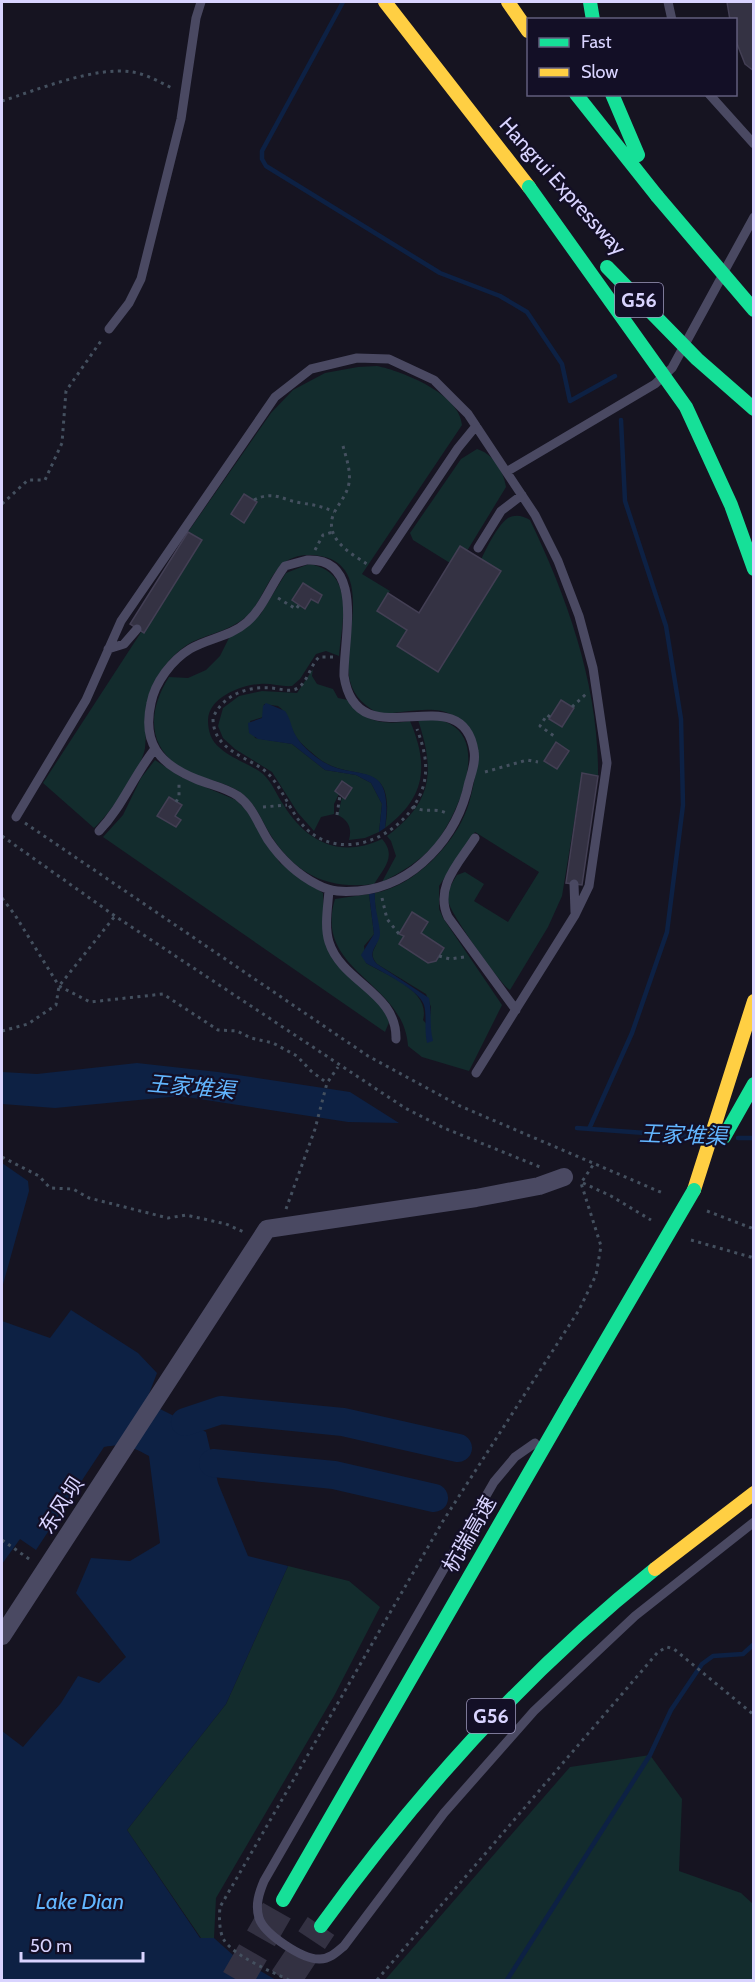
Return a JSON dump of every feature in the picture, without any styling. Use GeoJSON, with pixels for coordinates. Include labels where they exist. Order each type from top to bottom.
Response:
{"type":"FeatureCollection","features":[{"type":"Feature","properties":{"kind":"highway","name":"Hangrui Expressway"},"geometry":{"type":"LineString","coordinates":[[385,2],[468,112],[529,187],[698,359],[753,409]]}},
{"type":"Feature","properties":{"kind":"highway"},"geometry":{"type":"LineString","coordinates":[[508,2],[527,30]]}},
{"type":"Feature","properties":{"kind":"highway"},"geometry":{"type":"LineString","coordinates":[[590,2],[593,18]]}},
{"type":"Feature","properties":{"kind":"highway"},"geometry":{"type":"LineString","coordinates":[[578,96],[657,196],[753,310]]}},
{"type":"Feature","properties":{"kind":"highway"},"geometry":{"type":"LineString","coordinates":[[613,96],[657,196]]}},
{"type":"Feature","properties":{"kind":"highway"},"geometry":{"type":"LineString","coordinates":[[529,187],[686,407],[732,505],[753,568]]}},
{"type":"Feature","properties":{"kind":"highway"},"geometry":{"type":"LineString","coordinates":[[694,1190],[753,1001]]}},
{"type":"Feature","properties":{"kind":"highway"},"geometry":{"type":"LineString","coordinates":[[694,1190],[753,1084]]}},
{"type":"Feature","properties":{"kind":"highway","name":"杭瑞高速"},"geometry":{"type":"LineString","coordinates":[[283,1900],[694,1190]]}},
{"type":"Feature","properties":{"kind":"highway","name":"G56"},"geometry":{"type":"LineString","coordinates":[[321,1926],[366,1863],[421,1794],[507,1701],[608,1607],[753,1493]]}},
{"type":"Feature","properties":{"kind":"street"},"geometry":{"type":"LineString","coordinates":[[271,1231],[573,1180]]}},
{"type":"Feature","properties":{"kind":"street","name":"东风坝"},"geometry":{"type":"LineString","coordinates":[[2,1636],[157,1398],[271,1231]]}},
{"type":"Feature","properties":{"kind":"lane"},"geometry":{"type":"LineString","coordinates":[[109,329],[129,303],[141,279],[166,186],[185,94],[196,18],[201,2]]}},
{"type":"Feature","properties":{"kind":"lane"},"geometry":{"type":"LineString","coordinates":[[668,2],[672,18]]}},
{"type":"Feature","properties":{"kind":"lane"},"geometry":{"type":"LineString","coordinates":[[711,96],[753,144]]}},
{"type":"Feature","properties":{"kind":"lane"},"geometry":{"type":"LineString","coordinates":[[508,471],[655,384],[672,368],[753,217]]}},
{"type":"Feature","properties":{"kind":"lane"},"geometry":{"type":"LineString","coordinates":[[16,817],[86,700],[121,621],[265,409],[298,377],[311,369],[342,360],[373,357],[389,359],[420,371],[459,402],[508,471],[544,531],[564,577],[585,639],[597,692],[607,763],[589,886],[575,915],[476,1073]]}},
{"type":"Feature","properties":{"kind":"lane"},"geometry":{"type":"LineString","coordinates":[[672,368],[731,486],[753,543]]}},
{"type":"Feature","properties":{"kind":"lane"},"geometry":{"type":"LineString","coordinates":[[376,570],[458,448],[476,426]]}},
{"type":"Feature","properties":{"kind":"lane"},"geometry":{"type":"LineString","coordinates":[[478,548],[501,511],[522,495]]}},
{"type":"Feature","properties":{"kind":"lane"},"geometry":{"type":"LineString","coordinates":[[314,560],[334,568],[346,587],[348,600],[344,663],[345,686],[351,696],[366,712],[384,719],[440,715],[464,729],[474,752],[465,805],[457,820],[420,865],[381,888],[341,892],[329,890],[301,875],[280,857],[253,812],[241,798],[224,788],[183,773],[154,750],[150,739],[151,703],[165,672],[189,649],[224,636],[246,623],[268,592],[285,566],[314,560]]}},
{"type":"Feature","properties":{"kind":"lane"},"geometry":{"type":"LineString","coordinates":[[108,649],[124,644],[137,628]]}},
{"type":"Feature","properties":{"kind":"lane"},"geometry":{"type":"LineString","coordinates":[[99,831],[125,800],[133,782],[154,750]]}},
{"type":"Feature","properties":{"kind":"lane"},"geometry":{"type":"LineString","coordinates":[[475,838],[445,885],[442,896],[448,917],[516,1010]]}},
{"type":"Feature","properties":{"kind":"lane"},"geometry":{"type":"LineString","coordinates":[[574,884],[575,915]]}},
{"type":"Feature","properties":{"kind":"lane"},"geometry":{"type":"LineString","coordinates":[[329,890],[327,930],[332,949],[351,973],[386,1004],[394,1020],[396,1039]]}},
{"type":"Feature","properties":{"kind":"lane"},"geometry":{"type":"LineString","coordinates":[[559,1421],[547,1435],[515,1457],[499,1476],[264,1881],[258,1900],[259,1920],[269,1933],[300,1953],[316,1959],[324,1959],[344,1946],[444,1813],[534,1711],[635,1616],[753,1522]]}},
{"type":"Feature","properties":{"kind":"path"},"geometry":{"type":"LineString","coordinates":[[2,101],[51,83],[117,71],[149,77],[185,94]]}},
{"type":"Feature","properties":{"kind":"path"},"geometry":{"type":"LineString","coordinates":[[2,504],[28,480],[45,480],[62,443],[66,391],[109,329]]}},
{"type":"Feature","properties":{"kind":"path"},"geometry":{"type":"LineString","coordinates":[[343,446],[350,475],[349,484],[334,512],[333,532],[344,549],[376,570]]}},
{"type":"Feature","properties":{"kind":"path"},"geometry":{"type":"LineString","coordinates":[[254,501],[266,495],[280,495],[298,502],[316,504],[334,512]]}},
{"type":"Feature","properties":{"kind":"path"},"geometry":{"type":"LineString","coordinates":[[314,560],[319,539],[333,532]]}},
{"type":"Feature","properties":{"kind":"path"},"geometry":{"type":"LineString","coordinates":[[268,592],[296,609],[299,605]]}},
{"type":"Feature","properties":{"kind":"path"},"geometry":{"type":"LineString","coordinates":[[344,663],[333,657],[319,657],[298,688],[292,691],[270,688],[246,690],[224,701],[213,718],[216,737],[223,746],[271,777],[287,805],[314,835],[334,842],[355,844],[375,838],[395,826],[413,806],[423,786],[426,761],[412,716]]}},
{"type":"Feature","properties":{"kind":"path"},"geometry":{"type":"LineString","coordinates":[[572,707],[584,695],[597,692]]}},
{"type":"Feature","properties":{"kind":"path"},"geometry":{"type":"LineString","coordinates":[[550,717],[547,715],[540,726],[554,736]]}},
{"type":"Feature","properties":{"kind":"path"},"geometry":{"type":"LineString","coordinates":[[472,773],[487,772],[526,760],[538,762]]}},
{"type":"Feature","properties":{"kind":"path"},"geometry":{"type":"LineString","coordinates":[[176,802],[183,773]]}},
{"type":"Feature","properties":{"kind":"path"},"geometry":{"type":"LineString","coordinates":[[337,815],[340,795]]}},
{"type":"Feature","properties":{"kind":"path"},"geometry":{"type":"LineString","coordinates":[[253,812],[267,805],[287,805]]}},
{"type":"Feature","properties":{"kind":"path"},"geometry":{"type":"LineString","coordinates":[[413,806],[422,811],[444,812],[457,820]]}},
{"type":"Feature","properties":{"kind":"path"},"geometry":{"type":"LineString","coordinates":[[16,817],[368,1056],[460,1106],[670,1196]]}},
{"type":"Feature","properties":{"kind":"path"},"geometry":{"type":"LineString","coordinates":[[2,836],[115,916],[405,1108],[444,1128],[611,1196],[657,1223]]}},
{"type":"Feature","properties":{"kind":"path"},"geometry":{"type":"LineString","coordinates":[[381,888],[387,919],[399,934]]}},
{"type":"Feature","properties":{"kind":"path"},"geometry":{"type":"LineString","coordinates":[[2,898],[59,986],[90,1002],[163,994],[218,1030],[237,1031],[251,1038],[273,1043],[297,1056],[327,1083]]}},
{"type":"Feature","properties":{"kind":"path"},"geometry":{"type":"LineString","coordinates":[[2,1031],[28,1024],[56,1005],[59,986],[115,916]]}},
{"type":"Feature","properties":{"kind":"path"},"geometry":{"type":"LineString","coordinates":[[439,956],[450,960],[474,953]]}},
{"type":"Feature","properties":{"kind":"path"},"geometry":{"type":"LineString","coordinates":[[2,1157],[39,1176],[50,1188],[73,1189],[89,1198],[168,1218],[186,1215],[226,1224],[240,1232],[271,1231],[315,1129],[327,1083],[339,1066]]}},
{"type":"Feature","properties":{"kind":"path"},"geometry":{"type":"LineString","coordinates":[[573,1180],[595,1162]]}},
{"type":"Feature","properties":{"kind":"path"},"geometry":{"type":"LineString","coordinates":[[289,1980],[250,1961],[224,1940],[219,1918],[220,1907],[443,1521],[579,1310],[596,1275],[601,1246],[573,1180]]}},
{"type":"Feature","properties":{"kind":"path"},"geometry":{"type":"LineString","coordinates":[[701,1209],[753,1228]]}},
{"type":"Feature","properties":{"kind":"path"},"geometry":{"type":"LineString","coordinates":[[682,1237],[753,1258]]}},
{"type":"Feature","properties":{"kind":"path"},"geometry":{"type":"LineString","coordinates":[[2,1540],[15,1548]]}},
{"type":"Feature","properties":{"kind":"path"},"geometry":{"type":"LineString","coordinates":[[377,1980],[658,1652],[667,1647],[674,1649],[753,1715]]}},
{"type":"Feature","properties":{"kind":"green space"},"geometry":{"type":"Polygon","coordinates":[[[377,366],[401,373],[441,394],[459,414],[462,425],[362,574],[390,591],[377,611],[407,630],[397,646],[438,671],[468,589],[489,544],[508,518],[522,517],[530,520],[557,581],[579,644],[593,710],[598,776],[582,774],[562,896],[548,927],[510,990],[457,919],[448,901],[449,890],[457,875],[465,872],[484,884],[474,901],[508,922],[539,872],[475,832],[439,886],[439,909],[443,918],[502,1005],[469,1071],[422,1057],[408,1046],[403,1024],[392,1006],[347,960],[337,944],[332,924],[335,899],[369,894],[374,934],[364,946],[366,963],[414,992],[424,1009],[423,1020],[429,1027],[431,1007],[426,994],[374,960],[373,953],[378,932],[375,893],[390,889],[418,873],[431,862],[453,836],[469,803],[476,772],[477,753],[476,744],[468,728],[452,715],[436,710],[380,714],[365,705],[358,697],[350,681],[348,665],[353,605],[351,586],[345,571],[332,560],[311,555],[298,556],[287,561],[279,567],[249,614],[229,628],[192,642],[168,662],[157,677],[149,695],[143,757],[116,802],[94,828],[43,783],[201,540],[188,532],[271,413],[293,390],[325,373],[377,366]]]}},
{"type":"Feature","properties":{"kind":"green space"},"geometry":{"type":"Polygon","coordinates":[[[477,449],[488,454],[496,463],[503,475],[506,487],[467,551],[450,563],[413,540],[410,533],[461,459],[477,449]]]}},
{"type":"Feature","properties":{"kind":"green space"},"geometry":{"type":"Polygon","coordinates":[[[309,564],[324,569],[334,577],[340,587],[343,613],[339,656],[326,651],[316,654],[300,679],[292,686],[260,684],[244,687],[228,694],[214,705],[210,712],[209,728],[212,739],[220,748],[266,777],[292,817],[313,837],[338,847],[367,845],[382,839],[389,856],[374,884],[341,884],[314,876],[302,869],[280,848],[256,809],[245,796],[226,785],[191,773],[177,765],[166,755],[155,732],[156,705],[169,677],[188,678],[206,670],[220,656],[229,638],[260,615],[286,573],[309,564]]]}},
{"type":"Feature","properties":{"kind":"green space"},"geometry":{"type":"Polygon","coordinates":[[[313,669],[312,676],[317,684],[333,689],[338,698],[348,700],[361,714],[376,721],[392,723],[410,721],[416,737],[421,766],[416,792],[409,805],[385,828],[387,805],[384,790],[378,780],[368,775],[343,770],[317,757],[296,737],[287,716],[278,706],[264,704],[263,717],[250,721],[255,738],[292,744],[325,770],[356,775],[371,783],[382,804],[379,832],[365,838],[349,840],[349,825],[338,815],[342,797],[345,798],[352,789],[342,781],[335,791],[339,794],[334,804],[334,814],[321,817],[314,831],[298,813],[272,772],[235,749],[223,738],[218,726],[223,708],[239,696],[262,691],[297,693],[313,669]]]}},
{"type":"Feature","properties":{"kind":"green space"},"geometry":{"type":"Polygon","coordinates":[[[428,718],[448,723],[462,734],[467,748],[468,765],[465,783],[451,818],[435,844],[410,866],[382,882],[396,856],[387,836],[414,811],[422,798],[426,784],[427,755],[418,720],[428,718]]]}},
{"type":"Feature","properties":{"kind":"green space"},"geometry":{"type":"Polygon","coordinates":[[[155,760],[181,777],[236,800],[250,814],[280,863],[323,893],[326,943],[377,999],[390,1020],[385,1032],[103,837],[123,815],[141,778],[155,760]]]}},
{"type":"Feature","properties":{"kind":"green space"},"geometry":{"type":"Polygon","coordinates":[[[288,1566],[349,1581],[380,1607],[334,1696],[216,1898],[214,1938],[201,1938],[127,1830],[226,1704],[288,1566]]]}},
{"type":"Feature","properties":{"kind":"green space"},"geometry":{"type":"Polygon","coordinates":[[[650,1755],[682,1799],[679,1871],[741,1893],[753,1904],[753,1980],[385,1980],[570,1767],[650,1755]]]}},
{"type":"Feature","properties":{"kind":"water"},"geometry":{"type":"Polygon","coordinates":[[[266,703],[285,711],[298,739],[319,759],[332,766],[369,775],[378,780],[384,789],[385,828],[379,832],[382,804],[371,783],[356,775],[325,770],[292,744],[258,739],[249,733],[248,723],[262,718],[263,706],[266,703]]]}},
{"type":"Feature","properties":{"kind":"water"},"geometry":{"type":"Polygon","coordinates":[[[375,893],[380,933],[372,956],[377,964],[429,998],[433,1041],[427,1043],[425,1009],[421,999],[399,981],[366,963],[361,955],[374,934],[369,894],[375,893]]]}},
{"type":"Feature","properties":{"kind":"water"},"geometry":{"type":"Polygon","coordinates":[[[137,1063],[218,1072],[350,1092],[399,1123],[348,1122],[180,1096],[55,1108],[2,1104],[2,1072],[37,1074],[137,1063]]]}},
{"type":"Feature","properties":{"kind":"water"},"geometry":{"type":"Polygon","coordinates":[[[2,1163],[28,1181],[29,1191],[2,1288],[2,1163]]]}},
{"type":"Feature","properties":{"kind":"water","name":"Lake Dian"},"geometry":{"type":"Polygon","coordinates":[[[71,1310],[138,1353],[157,1373],[149,1394],[158,1408],[206,1432],[218,1483],[248,1556],[288,1566],[226,1704],[127,1830],[200,1938],[214,1938],[233,1955],[276,1980],[2,1980],[2,1731],[23,1747],[61,1703],[78,1676],[99,1683],[126,1657],[76,1593],[91,1558],[130,1561],[160,1543],[149,1456],[138,1450],[117,1445],[104,1447],[36,1550],[20,1539],[2,1564],[2,1321],[50,1338],[71,1310]]]}},
{"type":"Feature","properties":{"kind":"building"},"geometry":{"type":"Polygon","coordinates":[[[727,2],[754,2],[754,71],[745,64],[737,44],[737,18],[730,18],[727,2]]]}},
{"type":"Feature","properties":{"kind":"building"},"geometry":{"type":"Polygon","coordinates":[[[244,494],[257,502],[244,523],[231,514],[244,494]]]}},
{"type":"Feature","properties":{"kind":"building"},"geometry":{"type":"Polygon","coordinates":[[[188,532],[202,540],[144,633],[130,624],[188,532]]]}},
{"type":"Feature","properties":{"kind":"building"},"geometry":{"type":"Polygon","coordinates":[[[460,546],[501,571],[438,672],[397,646],[407,630],[377,611],[388,593],[419,613],[460,546]]]}},
{"type":"Feature","properties":{"kind":"building"},"geometry":{"type":"Polygon","coordinates":[[[303,583],[322,595],[318,603],[311,599],[305,609],[292,600],[303,583]]]}},
{"type":"Feature","properties":{"kind":"building"},"geometry":{"type":"Polygon","coordinates":[[[561,700],[574,708],[562,727],[549,719],[561,700]]]}},
{"type":"Feature","properties":{"kind":"building"},"geometry":{"type":"Polygon","coordinates":[[[556,742],[569,751],[557,769],[544,761],[556,742]]]}},
{"type":"Feature","properties":{"kind":"building"},"geometry":{"type":"Polygon","coordinates":[[[582,773],[598,776],[582,885],[566,883],[582,773]]]}},
{"type":"Feature","properties":{"kind":"building"},"geometry":{"type":"Polygon","coordinates":[[[342,781],[352,788],[345,799],[335,791],[342,781]]]}},
{"type":"Feature","properties":{"kind":"building"},"geometry":{"type":"Polygon","coordinates":[[[169,797],[182,805],[175,816],[181,820],[176,827],[157,816],[169,797]]]}},
{"type":"Feature","properties":{"kind":"building"},"geometry":{"type":"Polygon","coordinates":[[[412,912],[428,922],[421,933],[444,948],[436,961],[428,963],[399,944],[404,936],[399,934],[412,912]]]}},
{"type":"Feature","properties":{"kind":"waterway"},"geometry":{"type":"LineString","coordinates":[[343,2],[262,151],[262,159],[266,166],[440,273],[500,296],[527,312],[562,364],[570,401],[615,376]]}},
{"type":"Feature","properties":{"kind":"waterway"},"geometry":{"type":"LineString","coordinates":[[589,1129],[632,1033],[667,932],[683,805],[681,719],[666,626],[625,501],[621,420]]}},
{"type":"Feature","properties":{"kind":"waterway","name":"王家堆渠"},"geometry":{"type":"LineString","coordinates":[[577,1128],[700,1137]]}},
{"type":"Feature","properties":{"kind":"waterway","name":"王家堆渠"},"geometry":{"type":"LineString","coordinates":[[738,1138],[754,1138]]}},
{"type":"Feature","properties":{"kind":"waterway"},"geometry":{"type":"LineString","coordinates":[[185,1422],[221,1410],[343,1422],[458,1448]]}},
{"type":"Feature","properties":{"kind":"waterway"},"geometry":{"type":"LineString","coordinates":[[213,1463],[334,1475],[434,1498]]}},
{"type":"Feature","properties":{"kind":"waterway"},"geometry":{"type":"LineString","coordinates":[[507,1980],[650,1755],[671,1710],[702,1664],[713,1656],[743,1654],[754,1644]]}},
{"type":"Feature","properties":{"kind":"tunnel"},"geometry":{"type":"LineString","coordinates":[[237,1980],[283,1900]]}},
{"type":"Feature","properties":{"kind":"tunnel"},"geometry":{"type":"LineString","coordinates":[[285,1980],[321,1926]]}},
{"type":"Feature","properties":{"kind":"traffic: fast"},"geometry":{"type":"LineString","coordinates":[[590,2],[593,18]]}},
{"type":"Feature","properties":{"kind":"traffic: fast"},"geometry":{"type":"LineString","coordinates":[[578,96],[657,196]]}},
{"type":"Feature","properties":{"kind":"traffic: fast"},"geometry":{"type":"LineString","coordinates":[[613,96],[638,155]]}},
{"type":"Feature","properties":{"kind":"traffic: fast"},"geometry":{"type":"LineString","coordinates":[[529,187],[686,407],[731,505],[754,569]]}},
{"type":"Feature","properties":{"kind":"traffic: fast"},"geometry":{"type":"LineString","coordinates":[[657,196],[754,310]]}},
{"type":"Feature","properties":{"kind":"traffic: fast"},"geometry":{"type":"LineString","coordinates":[[607,267],[697,359],[754,409]]}},
{"type":"Feature","properties":{"kind":"traffic: fast"},"geometry":{"type":"LineString","coordinates":[[724,1137],[754,1084]]}},
{"type":"Feature","properties":{"kind":"traffic: fast"},"geometry":{"type":"LineString","coordinates":[[570,1402],[694,1190]]}},
{"type":"Feature","properties":{"kind":"traffic: fast"},"geometry":{"type":"LineString","coordinates":[[283,1900],[570,1402]]}},
{"type":"Feature","properties":{"kind":"traffic: fast"},"geometry":{"type":"LineString","coordinates":[[321,1926],[396,1829],[476,1736],[562,1650],[655,1569]]}},
{"type":"Feature","properties":{"kind":"traffic: slow"},"geometry":{"type":"LineString","coordinates":[[385,2],[529,187]]}},
{"type":"Feature","properties":{"kind":"traffic: slow"},"geometry":{"type":"LineString","coordinates":[[508,2],[527,30]]}},
{"type":"Feature","properties":{"kind":"traffic: slow"},"geometry":{"type":"LineString","coordinates":[[694,1190],[754,1001]]}},
{"type":"Feature","properties":{"kind":"traffic: slow"},"geometry":{"type":"LineString","coordinates":[[655,1569],[754,1493]]}}]}
